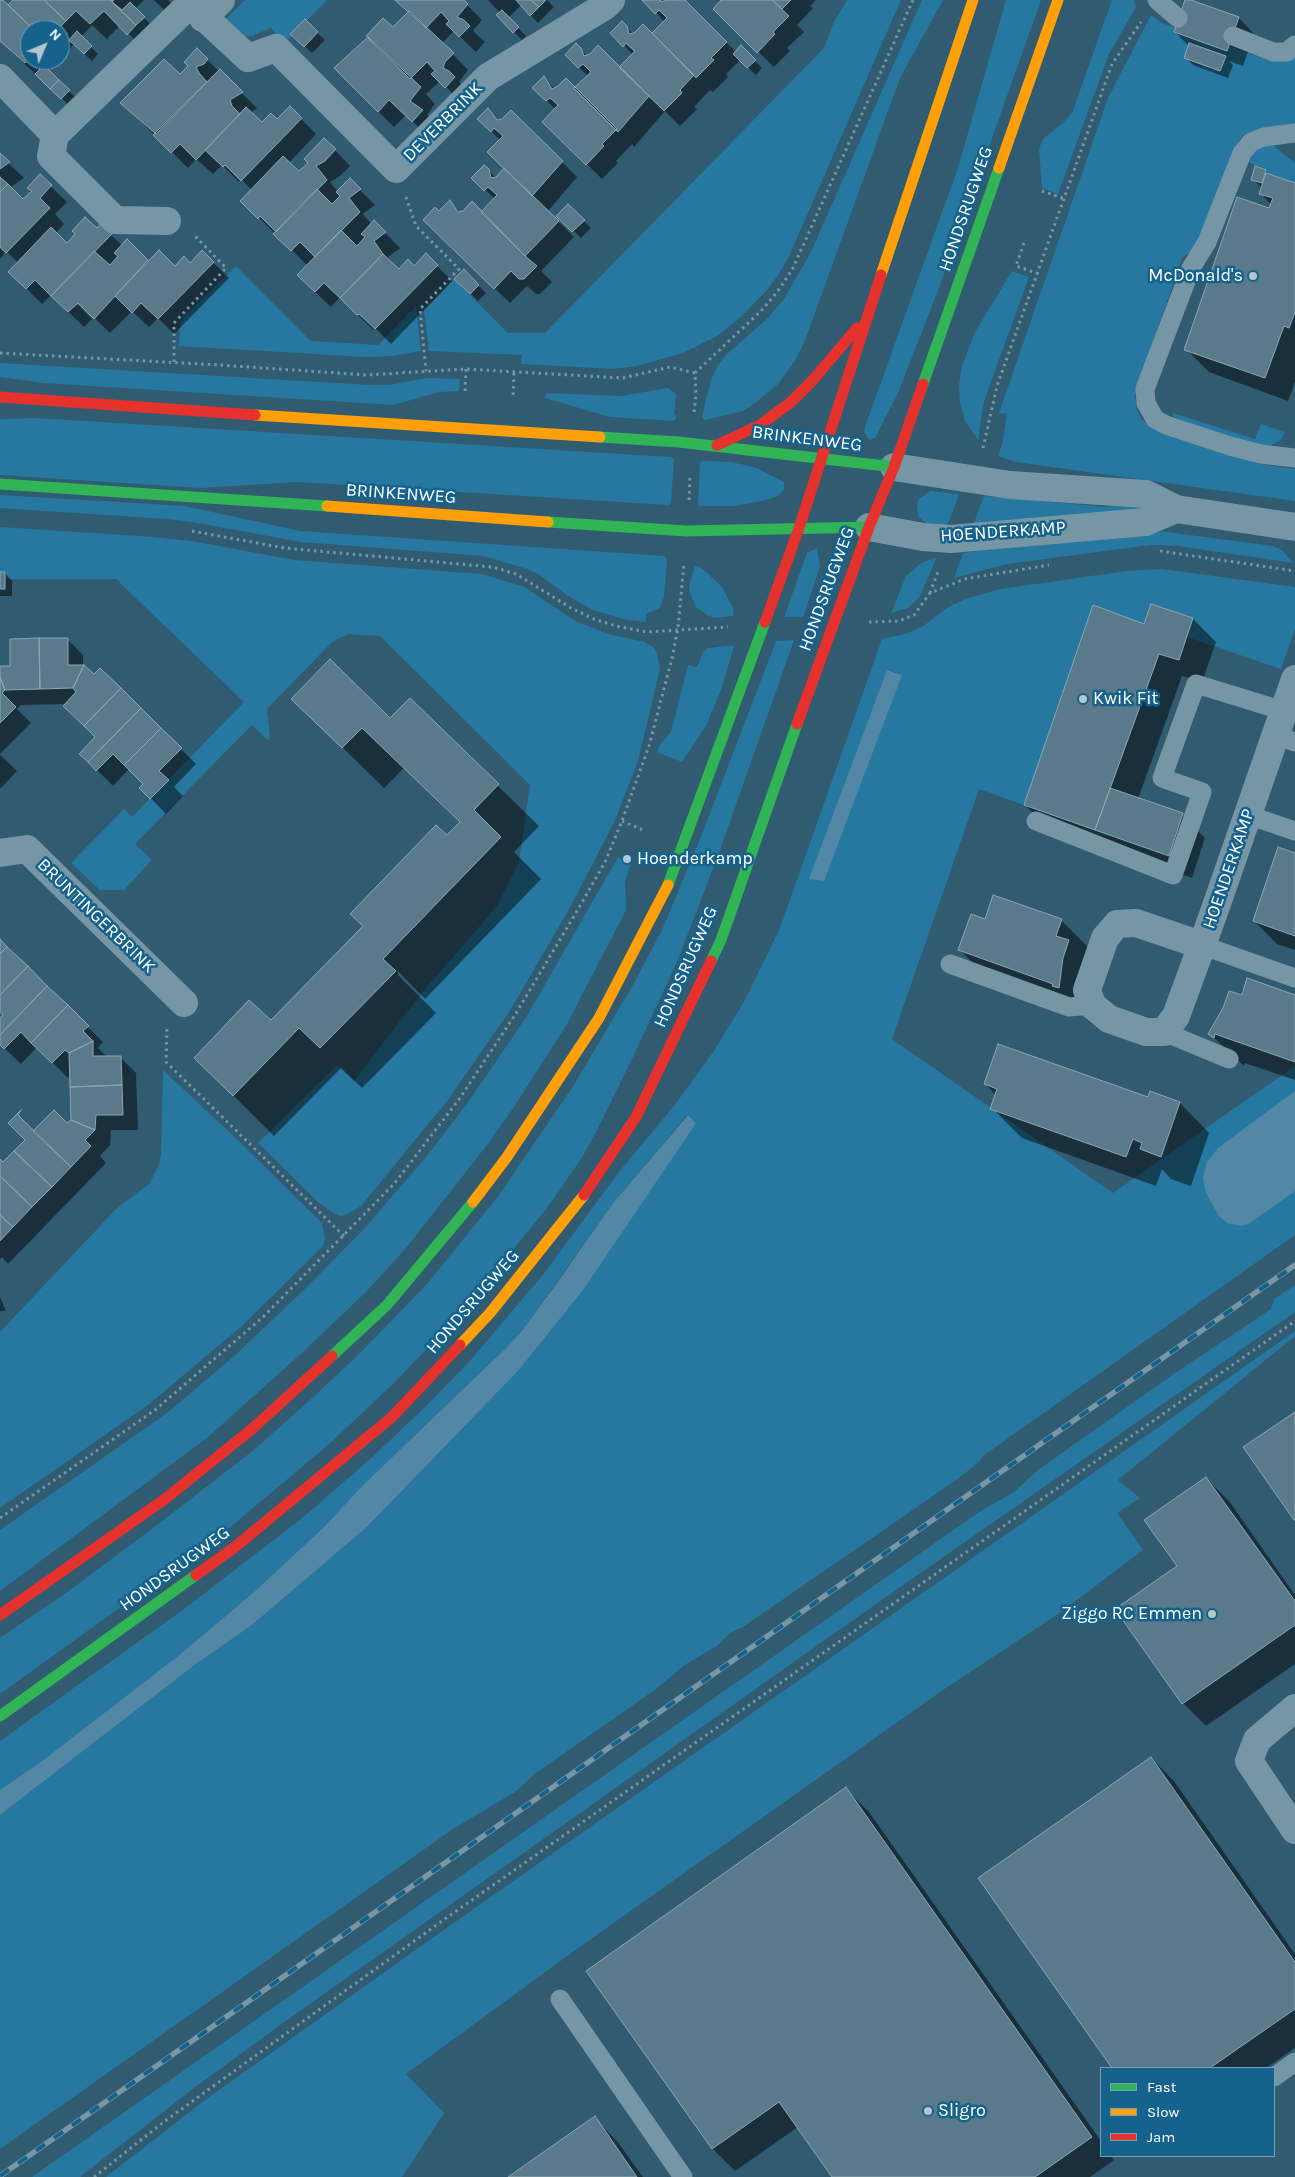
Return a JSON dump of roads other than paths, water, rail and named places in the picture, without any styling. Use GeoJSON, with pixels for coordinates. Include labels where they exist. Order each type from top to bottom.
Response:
{"type":"FeatureCollection","features":[{"type":"Feature","properties":{"kind":"main road"},"geometry":{"type":"LineString","coordinates":[[0,1614],[165,1498],[252,1428],[387,1305],[457,1223],[507,1157],[598,1018],[671,879],[799,528],[868,315],[974,0]]}},
{"type":"Feature","properties":{"kind":"main road","name":"HONDSRUGWEG"},"geometry":{"type":"LineString","coordinates":[[0,1716],[235,1547],[392,1417],[490,1313],[577,1205],[636,1116],[721,940],[776,779],[835,623],[868,527],[894,467],[1058,0]]}},
{"type":"Feature","properties":{"kind":"main road","name":"BRINKENWEG"},"geometry":{"type":"LineString","coordinates":[[716,445],[760,425],[790,402],[813,380],[868,315]]}},
{"type":"Feature","properties":{"kind":"main road","name":"BRINKENWEG"},"geometry":{"type":"LineString","coordinates":[[0,397],[716,445],[821,460],[894,467]]}},
{"type":"Feature","properties":{"kind":"main road","name":"BRINKENWEG"},"geometry":{"type":"LineString","coordinates":[[0,484],[686,531],[799,528]]}},
{"type":"Feature","properties":{"kind":"main road","name":"HOENDERKAMP"},"geometry":{"type":"LineString","coordinates":[[799,528],[868,527]]}},
{"type":"Feature","properties":{"kind":"street","name":"DEVERBRINK"},"geometry":{"type":"LineString","coordinates":[[55,135],[190,4],[212,9],[248,58],[276,48],[396,170],[488,77],[605,6],[611,0]]}},
{"type":"Feature","properties":{"kind":"street"},"geometry":{"type":"LineString","coordinates":[[0,78],[55,135],[51,156],[115,220],[167,221]]}},
{"type":"Feature","properties":{"kind":"street"},"geometry":{"type":"LineString","coordinates":[[894,467],[1010,485],[1146,494],[1176,509],[1295,527]]}},
{"type":"Feature","properties":{"kind":"street","name":"HOENDERKAMP"},"geometry":{"type":"LineString","coordinates":[[868,527],[923,536],[951,538],[1144,522],[1176,509]]}},
{"type":"Feature","properties":{"kind":"street","name":"HOENDERKAMP"},"geometry":{"type":"LineString","coordinates":[[1164,1032],[1176,1016],[1248,815],[1285,729],[1295,679]]}},
{"type":"Feature","properties":{"kind":"street","name":"BRUNTINGERBRINK"},"geometry":{"type":"LineString","coordinates":[[0,853],[27,849],[176,995]]}},
{"type":"Feature","properties":{"kind":"street","name":"HOENDERKAMP"},"geometry":{"type":"LineString","coordinates":[[1092,1005],[1087,990],[1105,938],[1118,924],[1136,923],[1202,945]]}},
{"type":"Feature","properties":{"kind":"street"},"geometry":{"type":"LineString","coordinates":[[1092,1005],[1109,1019],[1146,1032],[1164,1032]]}},
{"type":"Feature","properties":{"kind":"street"},"geometry":{"type":"LineString","coordinates":[[1295,1708],[1257,1740],[1249,1761],[1295,1830]]}},
{"type":"Feature","properties":{"kind":"lane"},"geometry":{"type":"LineString","coordinates":[[1158,0],[1178,18]]}},
{"type":"Feature","properties":{"kind":"lane"},"geometry":{"type":"LineString","coordinates":[[1233,36],[1273,52],[1287,52],[1295,45]]}},
{"type":"Feature","properties":{"kind":"lane"},"geometry":{"type":"LineString","coordinates":[[1295,150],[1288,134],[1264,137],[1251,142],[1242,153],[1207,242],[1190,268],[1146,389],[1146,403],[1155,419],[1166,425],[1261,454],[1295,458]]}},
{"type":"Feature","properties":{"kind":"lane"},"geometry":{"type":"LineString","coordinates":[[1036,821],[1173,875],[1202,792],[1162,778],[1196,684],[1285,729]]}},
{"type":"Feature","properties":{"kind":"lane"},"geometry":{"type":"LineString","coordinates":[[1248,815],[1295,831]]}},
{"type":"Feature","properties":{"kind":"lane"},"geometry":{"type":"LineString","coordinates":[[1202,945],[1295,978]]}},
{"type":"Feature","properties":{"kind":"lane"},"geometry":{"type":"LineString","coordinates":[[950,964],[1069,1007],[1092,1005]]}},
{"type":"Feature","properties":{"kind":"lane"},"geometry":{"type":"LineString","coordinates":[[1164,1032],[1229,1059]]}},
{"type":"Feature","properties":{"kind":"lane"},"geometry":{"type":"LineString","coordinates":[[560,1999],[683,2177]]}},
{"type":"Feature","properties":{"kind":"lane"},"geometry":{"type":"LineString","coordinates":[[1275,2076],[1295,2062]]}},
{"type":"Feature","properties":{"kind":"railway"},"geometry":{"type":"LineString","coordinates":[[0,2176],[1295,1265]]}},
{"type":"Feature","properties":{"kind":"place","name":"McDonald's"},"geometry":{"type":"Point","coordinates":[1253,276]}},
{"type":"Feature","properties":{"kind":"place","name":"Kwik Fit"},"geometry":{"type":"Point","coordinates":[1083,699]}},
{"type":"Feature","properties":{"kind":"place","name":"Hoenderkamp"},"geometry":{"type":"Point","coordinates":[627,859]}},
{"type":"Feature","properties":{"kind":"place","name":"Ziggo RC Emmen"},"geometry":{"type":"Point","coordinates":[1212,1614]}},
{"type":"Feature","properties":{"kind":"place","name":"Sligro"},"geometry":{"type":"Point","coordinates":[928,2111]}}]}
